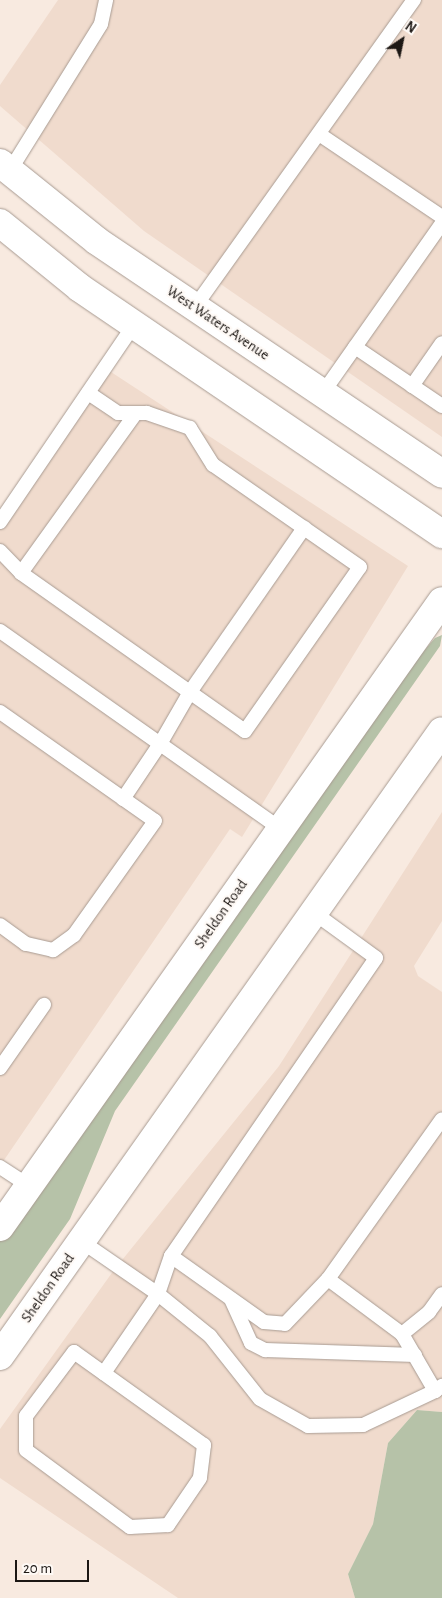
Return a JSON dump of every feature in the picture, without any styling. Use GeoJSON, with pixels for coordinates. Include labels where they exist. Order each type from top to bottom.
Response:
{"type":"FeatureCollection","features":[{"type":"Feature","properties":{"kind":"main road","name":"West Waters Avenue"},"geometry":{"type":"LineString","coordinates":[[5,168],[97,241],[442,474]]}},
{"type":"Feature","properties":{"kind":"main road"},"geometry":{"type":"LineString","coordinates":[[0,223],[80,288],[442,534]]}},
{"type":"Feature","properties":{"kind":"main road","name":"Sheldon Road"},"geometry":{"type":"LineString","coordinates":[[0,1227],[442,601]]}},
{"type":"Feature","properties":{"kind":"main road","name":"Sheldon Road"},"geometry":{"type":"LineString","coordinates":[[0,1356],[442,731]]}},
{"type":"Feature","properties":{"kind":"lane"},"geometry":{"type":"LineString","coordinates":[[5,168],[101,24],[106,0]]}},
{"type":"Feature","properties":{"kind":"lane"},"geometry":{"type":"LineString","coordinates":[[194,308],[414,0]]}},
{"type":"Feature","properties":{"kind":"lane"},"geometry":{"type":"LineString","coordinates":[[319,134],[442,216]]}},
{"type":"Feature","properties":{"kind":"lane"},"geometry":{"type":"LineString","coordinates":[[322,394],[442,224]]}},
{"type":"Feature","properties":{"kind":"lane"},"geometry":{"type":"LineString","coordinates":[[0,522],[134,324]]}},
{"type":"Feature","properties":{"kind":"lane"},"geometry":{"type":"LineString","coordinates":[[412,386],[442,343]]}},
{"type":"Feature","properties":{"kind":"lane"},"geometry":{"type":"LineString","coordinates":[[355,347],[442,406]]}},
{"type":"Feature","properties":{"kind":"lane"},"geometry":{"type":"LineString","coordinates":[[427,365],[442,358]]}},
{"type":"Feature","properties":{"kind":"lane"},"geometry":{"type":"LineString","coordinates":[[0,551],[22,573],[245,731],[360,568],[213,465],[190,428],[147,413],[118,413],[88,392]]}},
{"type":"Feature","properties":{"kind":"lane"},"geometry":{"type":"LineString","coordinates":[[22,573],[136,414]]}},
{"type":"Feature","properties":{"kind":"lane"},"geometry":{"type":"LineString","coordinates":[[123,798],[160,744],[190,692],[304,528]]}},
{"type":"Feature","properties":{"kind":"lane"},"geometry":{"type":"LineString","coordinates":[[0,631],[281,829]]}},
{"type":"Feature","properties":{"kind":"lane"},"geometry":{"type":"LineString","coordinates":[[0,712],[155,821],[74,935],[53,950],[26,944],[0,925]]}},
{"type":"Feature","properties":{"kind":"lane"},"geometry":{"type":"LineString","coordinates":[[104,1373],[158,1294],[171,1256],[376,958],[314,912]]}},
{"type":"Feature","properties":{"kind":"lane"},"geometry":{"type":"LineString","coordinates":[[0,1068],[44,1005]]}},
{"type":"Feature","properties":{"kind":"lane"},"geometry":{"type":"LineString","coordinates":[[171,1256],[264,1322],[285,1324],[328,1279],[442,1119]]}},
{"type":"Feature","properties":{"kind":"lane"},"geometry":{"type":"LineString","coordinates":[[0,1168],[29,1186]]}},
{"type":"Feature","properties":{"kind":"lane"},"geometry":{"type":"LineString","coordinates":[[81,1242],[158,1294],[210,1336],[260,1399],[308,1426],[363,1426],[439,1388],[402,1334],[328,1279]]}},
{"type":"Feature","properties":{"kind":"lane"},"geometry":{"type":"LineString","coordinates":[[402,1334],[429,1312],[442,1294]]}},
{"type":"Feature","properties":{"kind":"lane"},"geometry":{"type":"LineString","coordinates":[[230,1298],[251,1343],[265,1350],[415,1355]]}},
{"type":"Feature","properties":{"kind":"lane"},"geometry":{"type":"LineString","coordinates":[[74,1352],[104,1373],[204,1445],[200,1478],[168,1525],[130,1527],[26,1450],[26,1416],[74,1352]]}},
{"type":"Feature","properties":{"kind":"shaded area"},"geometry":{"type":"Polygon","coordinates":[[[58,0],[442,0],[442,437],[144,231],[0,106],[0,85],[58,0]]]}},
{"type":"Feature","properties":{"kind":"shaded area"},"geometry":{"type":"Polygon","coordinates":[[[111,372],[408,566],[242,837],[230,829],[0,1166],[0,516],[111,372]]]}},
{"type":"Feature","properties":{"kind":"shaded area"},"geometry":{"type":"Polygon","coordinates":[[[442,812],[442,921],[414,966],[418,976],[442,992],[442,1412],[417,1410],[388,1443],[373,1524],[348,1574],[355,1598],[178,1598],[0,1478],[0,1429],[114,1270],[279,1066],[442,812]]]}},
{"type":"Feature","properties":{"kind":"green space"},"geometry":{"type":"Polygon","coordinates":[[[442,635],[440,646],[115,1111],[70,1219],[0,1319],[0,1241],[407,670],[435,638],[442,635]]]}},
{"type":"Feature","properties":{"kind":"green space"},"geometry":{"type":"Polygon","coordinates":[[[417,1410],[442,1412],[442,1598],[355,1598],[348,1574],[373,1524],[388,1443],[417,1410]]]}}]}
